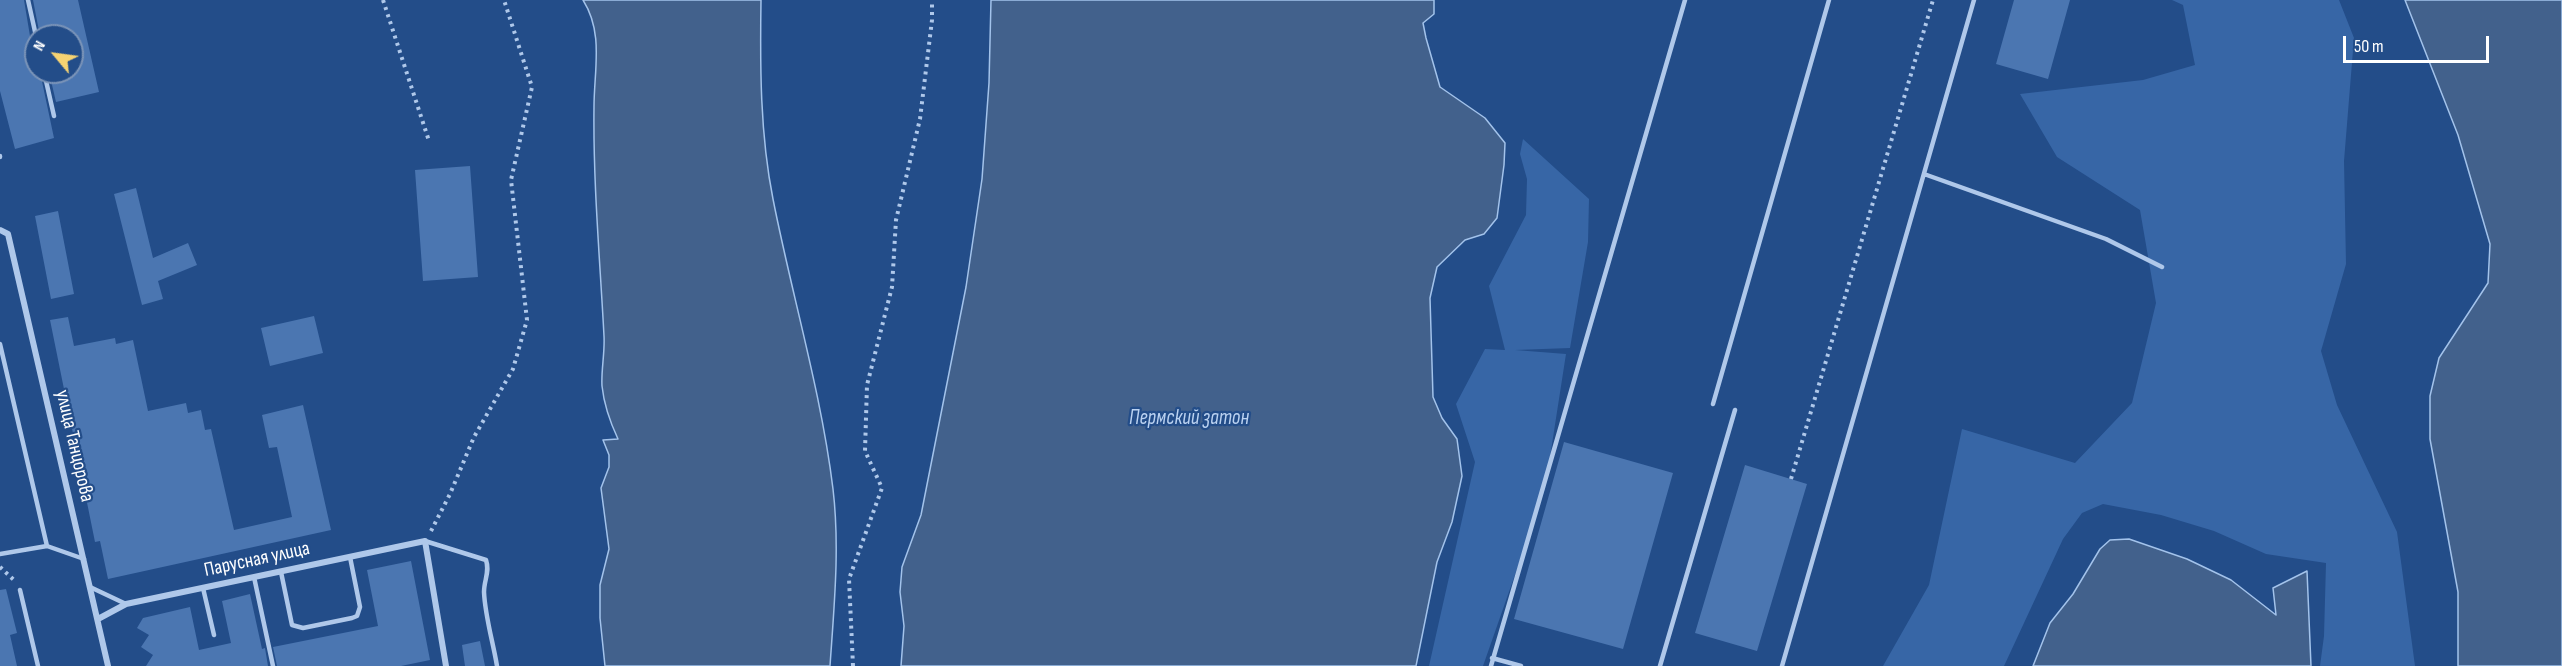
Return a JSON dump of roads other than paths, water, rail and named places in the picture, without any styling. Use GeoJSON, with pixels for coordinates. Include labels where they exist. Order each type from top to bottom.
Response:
{"type":"FeatureCollection","features":[{"type":"Feature","properties":{"kind":"street","name":"улица Танцорова"},"geometry":{"type":"LineString","coordinates":[[0,230],[8,234],[108,666]]}},
{"type":"Feature","properties":{"kind":"street","name":"Парусная улица"},"geometry":{"type":"LineString","coordinates":[[98,619],[126,604],[425,541]]}},
{"type":"Feature","properties":{"kind":"street"},"geometry":{"type":"LineString","coordinates":[[425,541],[446,666]]}},
{"type":"Feature","properties":{"kind":"lane"},"geometry":{"type":"LineString","coordinates":[[28,0],[33,24]]}},
{"type":"Feature","properties":{"kind":"lane"},"geometry":{"type":"LineString","coordinates":[[1491,666],[1685,0]]}},
{"type":"Feature","properties":{"kind":"lane"},"geometry":{"type":"LineString","coordinates":[[1713,404],[1829,0]]}},
{"type":"Feature","properties":{"kind":"lane"},"geometry":{"type":"LineString","coordinates":[[1782,666],[1974,0]]}},
{"type":"Feature","properties":{"kind":"lane"},"geometry":{"type":"LineString","coordinates":[[47,84],[54,116]]}},
{"type":"Feature","properties":{"kind":"lane"},"geometry":{"type":"LineString","coordinates":[[1924,174],[2106,239],[2162,267]]}},
{"type":"Feature","properties":{"kind":"lane"},"geometry":{"type":"LineString","coordinates":[[0,344],[47,546]]}},
{"type":"Feature","properties":{"kind":"lane"},"geometry":{"type":"LineString","coordinates":[[1660,666],[1734,410]]}},
{"type":"Feature","properties":{"kind":"lane"},"geometry":{"type":"LineString","coordinates":[[425,541],[486,560],[489,569],[484,589],[485,601],[497,666]]}},
{"type":"Feature","properties":{"kind":"lane"},"geometry":{"type":"LineString","coordinates":[[0,554],[47,546],[84,559]]}},
{"type":"Feature","properties":{"kind":"lane"},"geometry":{"type":"LineString","coordinates":[[281,572],[290,619],[297,628],[352,618],[357,616],[360,607],[350,557]]}},
{"type":"Feature","properties":{"kind":"lane"},"geometry":{"type":"LineString","coordinates":[[254,578],[273,666]]}},
{"type":"Feature","properties":{"kind":"lane"},"geometry":{"type":"LineString","coordinates":[[90,587],[126,604]]}},
{"type":"Feature","properties":{"kind":"lane"},"geometry":{"type":"LineString","coordinates":[[203,588],[214,635]]}},
{"type":"Feature","properties":{"kind":"lane"},"geometry":{"type":"LineString","coordinates":[[20,590],[38,666]]}},
{"type":"Feature","properties":{"kind":"lane"},"geometry":{"type":"LineString","coordinates":[[1492,658],[1521,666]]}},
{"type":"Feature","properties":{"kind":"water"},"geometry":{"type":"Polygon","coordinates":[[[583,0],[761,0],[762,100],[769,174],[821,416],[833,489],[836,555],[830,666],[605,666],[600,618],[600,585],[609,549],[601,488],[609,467],[609,455],[603,440],[618,439],[604,400],[602,386],[604,336],[594,136],[596,39],[590,13],[583,0]]]}},
{"type":"Feature","properties":{"kind":"water","name":"Пермский затон"},"geometry":{"type":"Polygon","coordinates":[[[991,0],[1434,0],[1434,14],[1423,23],[1440,87],[1485,118],[1505,143],[1497,218],[1484,234],[1465,240],[1437,267],[1430,298],[1433,397],[1442,418],[1457,439],[1462,476],[1452,522],[1437,562],[1416,666],[901,666],[904,626],[900,592],[902,567],[921,515],[966,287],[982,179],[989,83],[991,0]]]}},
{"type":"Feature","properties":{"kind":"water"},"geometry":{"type":"Polygon","coordinates":[[[2405,0],[2562,0],[2562,666],[2458,666],[2458,592],[2430,439],[2430,396],[2439,358],[2488,283],[2490,244],[2458,135],[2405,0]]]}},
{"type":"Feature","properties":{"kind":"water"},"geometry":{"type":"Polygon","coordinates":[[[2129,539],[2187,559],[2231,580],[2276,615],[2273,588],[2307,571],[2311,666],[2033,666],[2050,623],[2073,594],[2100,549],[2110,540],[2129,539]]]}}]}
